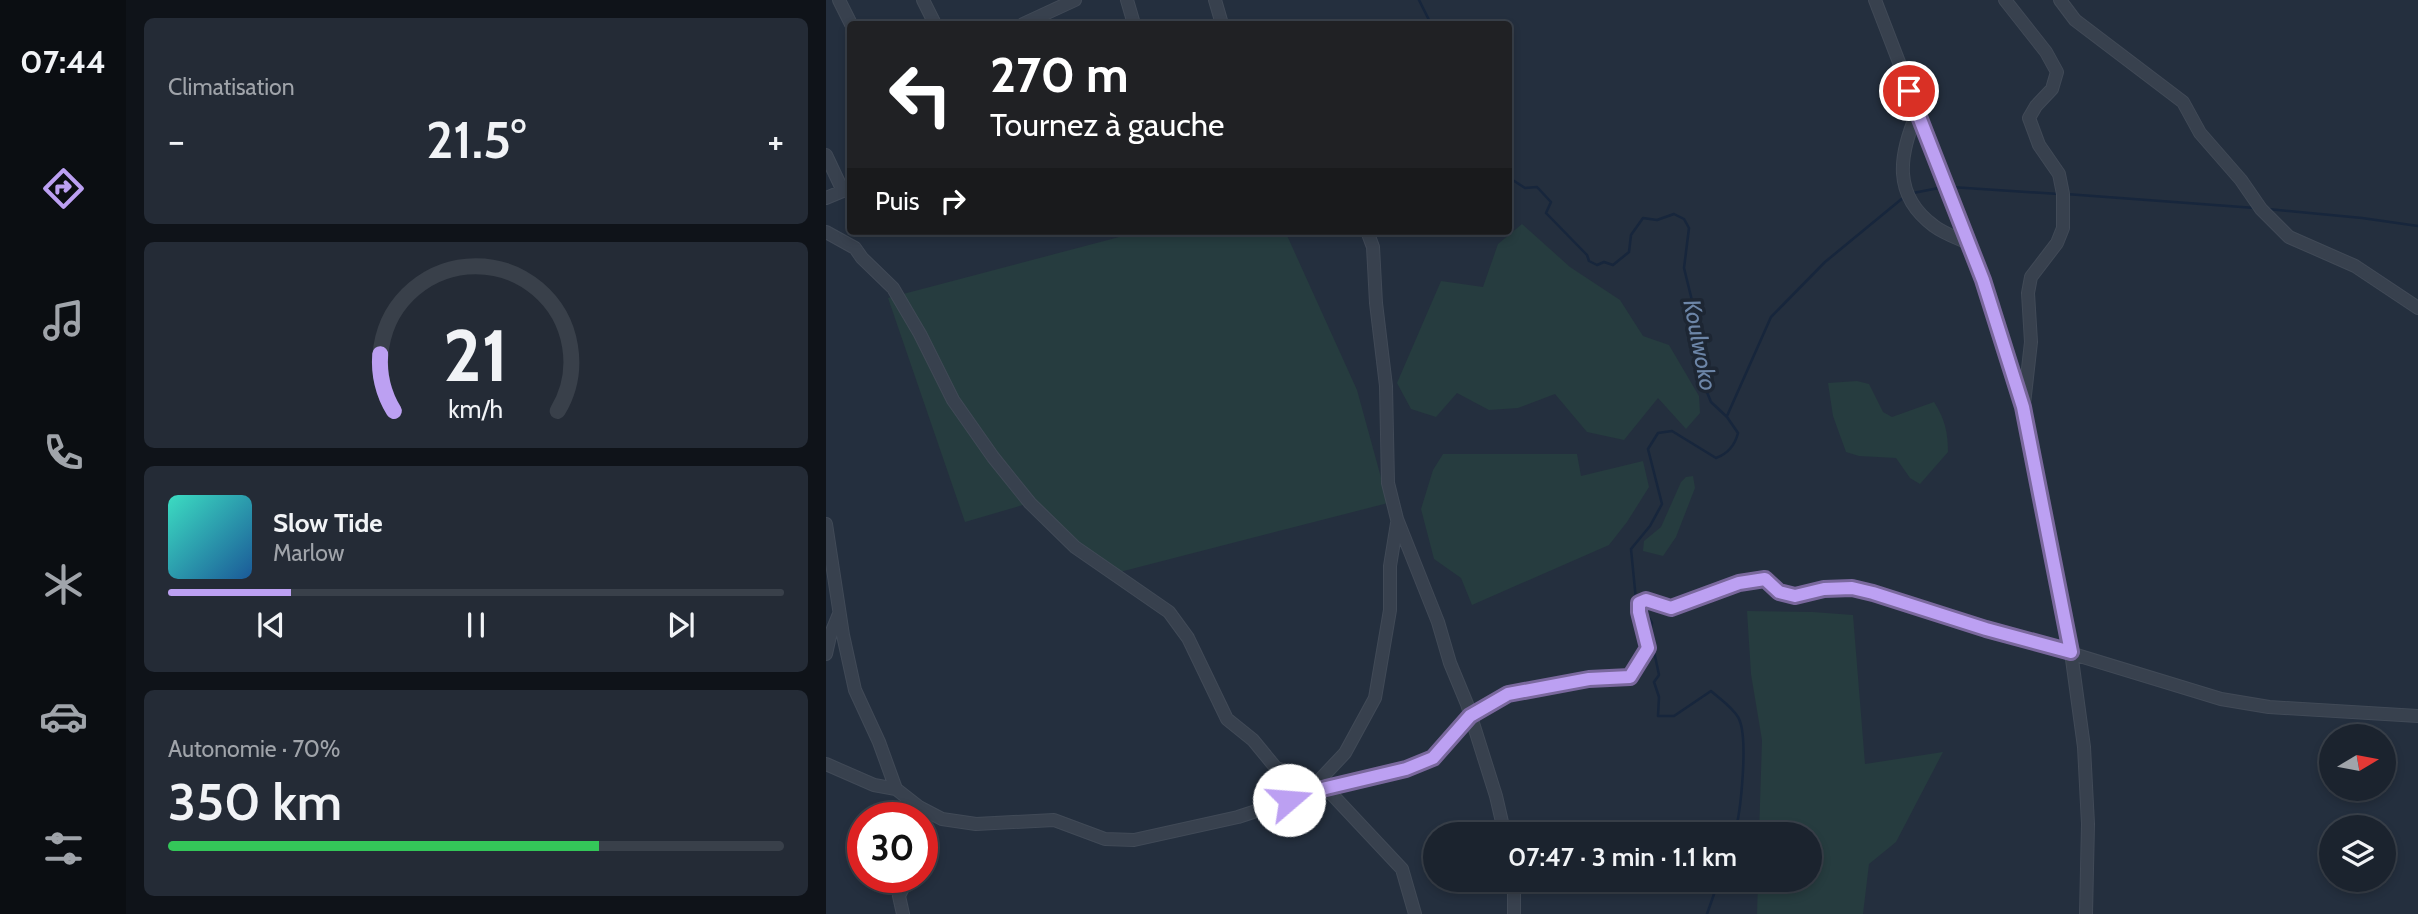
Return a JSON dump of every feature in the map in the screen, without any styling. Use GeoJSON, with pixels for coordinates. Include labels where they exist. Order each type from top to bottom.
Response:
{"type":"FeatureCollection","features":[{"type":"Feature","properties":{"kind":"street"},"geometry":{"type":"LineString","coordinates":[[839,0],[849,21]]}},
{"type":"Feature","properties":{"kind":"street"},"geometry":{"type":"LineString","coordinates":[[923,0],[934,21]]}},
{"type":"Feature","properties":{"kind":"street"},"geometry":{"type":"LineString","coordinates":[[1030,21],[1075,0]]}},
{"type":"Feature","properties":{"kind":"street"},"geometry":{"type":"LineString","coordinates":[[1127,0],[1133,21]]}},
{"type":"Feature","properties":{"kind":"street"},"geometry":{"type":"LineString","coordinates":[[1875,0],[1983,280],[2023,407],[2071,652],[2084,747],[2088,824],[2085,914]]}},
{"type":"Feature","properties":{"kind":"street"},"geometry":{"type":"LineString","coordinates":[[2005,0],[2046,52],[2057,72],[2053,89],[2036,106],[2029,118],[2039,145],[2059,174],[2063,194],[2063,228],[2057,243],[2031,277],[2028,293],[2031,342],[2023,407]]}},
{"type":"Feature","properties":{"kind":"street"},"geometry":{"type":"LineString","coordinates":[[2060,0],[2076,20],[2183,102],[2200,133],[2241,180],[2261,209],[2289,237],[2355,266],[2418,308]]}},
{"type":"Feature","properties":{"kind":"street"},"geometry":{"type":"LineString","coordinates":[[1917,113],[1902,157],[1902,177],[1907,194],[1916,210],[1935,227],[1968,243]]}},
{"type":"Feature","properties":{"kind":"street"},"geometry":{"type":"LineString","coordinates":[[826,155],[847,189],[826,198]]}},
{"type":"Feature","properties":{"kind":"street"},"geometry":{"type":"LineString","coordinates":[[826,232],[855,247],[862,258],[893,288],[953,400],[1030,503],[1076,547],[1169,612],[1188,638],[1227,719],[1253,740],[1276,768],[1321,786],[1402,869],[1415,914]]}},
{"type":"Feature","properties":{"kind":"street"},"geometry":{"type":"LineString","coordinates":[[1368,235],[1373,247],[1376,303],[1387,386],[1388,483],[1398,519],[1438,622],[1470,716],[1502,822]]}},
{"type":"Feature","properties":{"kind":"street"},"geometry":{"type":"LineString","coordinates":[[1321,786],[1345,753],[1375,698],[1390,610],[1390,566],[1398,519]]}},
{"type":"Feature","properties":{"kind":"street"},"geometry":{"type":"LineString","coordinates":[[826,524],[855,690],[879,742],[896,789],[910,802]]}},
{"type":"Feature","properties":{"kind":"street"},"geometry":{"type":"LineString","coordinates":[[938,818],[976,824],[1054,820],[1116,841],[1164,834],[1238,817],[1306,795],[1321,786],[1406,769],[1433,758],[1470,716],[1508,694],[1589,679],[1630,677],[1648,648],[1639,603],[1646,600],[1671,608],[1739,583],[1765,579],[1779,592],[1795,596],[1824,589],[1852,588],[1873,593],[2221,699],[2269,707],[2418,716]]}},
{"type":"Feature","properties":{"kind":"street"},"geometry":{"type":"LineString","coordinates":[[826,653],[840,612]]}},
{"type":"Feature","properties":{"kind":"street"},"geometry":{"type":"LineString","coordinates":[[826,764],[874,785],[896,789]]}},
{"type":"Feature","properties":{"kind":"street"},"geometry":{"type":"LineString","coordinates":[[1514,892],[1514,914]]}},
{"type":"Feature","properties":{"kind":"street"},"geometry":{"type":"LineString","coordinates":[[901,893],[899,897],[903,914]]}},
{"type":"Feature","properties":{"kind":"green space"},"geometry":{"type":"Polygon","coordinates":[[[1522,224],[1570,267],[1620,300],[1643,336],[1669,345],[1699,396],[1700,413],[1686,429],[1658,398],[1624,440],[1587,432],[1555,394],[1518,408],[1489,410],[1457,393],[1436,417],[1411,409],[1397,383],[1441,281],[1483,287],[1498,244],[1522,224]]]}},
{"type":"Feature","properties":{"kind":"green space"},"geometry":{"type":"Polygon","coordinates":[[[1127,235],[1287,235],[1357,390],[1388,503],[1112,574],[1030,503],[965,522],[888,298],[1127,235]]]}},
{"type":"Feature","properties":{"kind":"green space"},"geometry":{"type":"Polygon","coordinates":[[[1857,381],[1869,384],[1883,412],[1892,417],[1934,402],[1945,426],[1948,452],[1920,484],[1910,478],[1896,458],[1859,456],[1846,452],[1833,416],[1828,383],[1857,381]]]}},
{"type":"Feature","properties":{"kind":"green space"},"geometry":{"type":"Polygon","coordinates":[[[1443,454],[1577,454],[1581,476],[1643,461],[1649,487],[1609,545],[1472,605],[1461,578],[1434,559],[1421,509],[1433,470],[1443,454]]]}},
{"type":"Feature","properties":{"kind":"green space"},"geometry":{"type":"Polygon","coordinates":[[[1693,476],[1695,488],[1676,537],[1663,556],[1643,551],[1644,541],[1661,527],[1681,482],[1686,477],[1693,476]]]}},
{"type":"Feature","properties":{"kind":"green space"},"geometry":{"type":"Polygon","coordinates":[[[1747,611],[1853,615],[1865,764],[1943,752],[1896,842],[1869,864],[1863,914],[1757,914],[1758,892],[1822,892],[1822,822],[1759,822],[1762,740],[1751,674],[1747,611]]]}},
{"type":"Feature","properties":{"kind":"waterway","name":"Koulwoko"},"geometry":{"type":"LineString","coordinates":[[1419,0],[1430,21]]}},
{"type":"Feature","properties":{"kind":"waterway","name":"Koulwoko"},"geometry":{"type":"LineString","coordinates":[[1512,180],[1525,188],[1537,187],[1551,202],[1546,213],[1587,255],[1589,261],[1597,265],[1604,262],[1613,265],[1629,252],[1631,235],[1643,218],[1657,220],[1674,214],[1684,219],[1689,228],[1684,268],[1698,325],[1704,385],[1711,402],[1727,417],[1738,433],[1730,448],[1716,458],[1672,431],[1658,433],[1648,449],[1662,504],[1650,526],[1631,549],[1636,600]]}},
{"type":"Feature","properties":{"kind":"waterway"},"geometry":{"type":"LineString","coordinates":[[1913,193],[1944,187]]}},
{"type":"Feature","properties":{"kind":"waterway"},"geometry":{"type":"LineString","coordinates":[[1951,187],[2059,194]]}},
{"type":"Feature","properties":{"kind":"waterway"},"geometry":{"type":"LineString","coordinates":[[2066,194],[2255,208]]}},
{"type":"Feature","properties":{"kind":"waterway"},"geometry":{"type":"LineString","coordinates":[[1727,416],[1771,317],[1825,262],[1904,197]]}},
{"type":"Feature","properties":{"kind":"waterway"},"geometry":{"type":"LineString","coordinates":[[2268,209],[2418,226]]}},
{"type":"Feature","properties":{"kind":"waterway","name":"Koulwoko"},"geometry":{"type":"LineString","coordinates":[[1643,608],[1652,623],[1650,632],[1659,675],[1654,682],[1659,697],[1658,716],[1674,716],[1711,691],[1738,717],[1743,740],[1743,757],[1737,822]]}},
{"type":"Feature","properties":{"kind":"waterway","name":"Koulwoko"},"geometry":{"type":"LineString","coordinates":[[1707,914],[1715,892]]}},
{"type":"Feature","properties":{"kind":"route"},"geometry":{"type":"LineString","coordinates":[[1289,800],[1326,788],[1406,769],[1433,758],[1470,716],[1508,694],[1589,679],[1630,677],[1648,648],[1639,612],[1639,603],[1646,600],[1671,608],[1739,583],[1765,579],[1779,592],[1795,596],[1824,589],[1852,588],[2071,652],[2023,407],[1983,280],[1909,91]]}}]}
